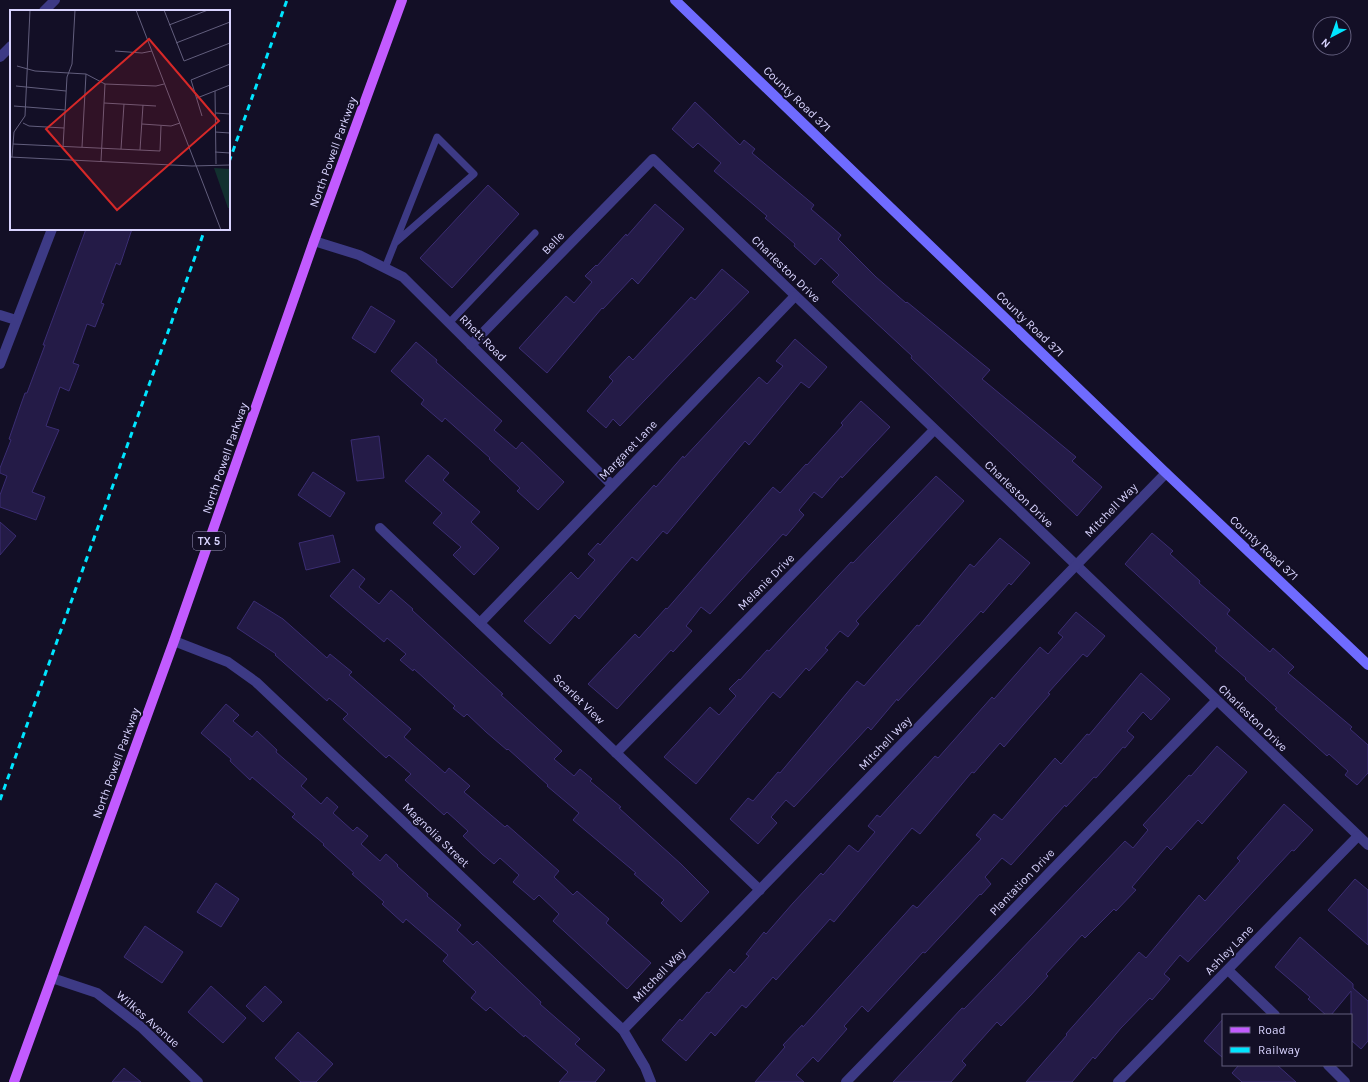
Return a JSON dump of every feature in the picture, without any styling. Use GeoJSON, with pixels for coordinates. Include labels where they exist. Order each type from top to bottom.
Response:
{"type":"FeatureCollection","features":[{"type":"Feature","properties":{"kind":"main road","name":"North Powell Parkway"},"geometry":{"type":"LineString","coordinates":[[14,1082],[174,642],[314,241],[402,0]]}},
{"type":"Feature","properties":{"kind":"street"},"geometry":{"type":"LineString","coordinates":[[45,10],[55,0]]}},
{"type":"Feature","properties":{"kind":"street","name":"County Road 371"},"geometry":{"type":"LineString","coordinates":[[675,0],[1166,473],[1368,665]]}},
{"type":"Feature","properties":{"kind":"street"},"geometry":{"type":"LineString","coordinates":[[0,57],[10,47]]}},
{"type":"Feature","properties":{"kind":"street","name":"Charleston Drive"},"geometry":{"type":"LineString","coordinates":[[653,159],[1075,566],[1368,845]]}},
{"type":"Feature","properties":{"kind":"street","name":"Belle"},"geometry":{"type":"LineString","coordinates":[[471,345],[653,159]]}},
{"type":"Feature","properties":{"kind":"street"},"geometry":{"type":"LineString","coordinates":[[0,364],[52,230]]}},
{"type":"Feature","properties":{"kind":"street","name":"Rhett Road"},"geometry":{"type":"LineString","coordinates":[[314,241],[359,255],[403,277],[612,485]]}},
{"type":"Feature","properties":{"kind":"street","name":"Margaret Lane"},"geometry":{"type":"LineString","coordinates":[[480,623],[795,296]]}},
{"type":"Feature","properties":{"kind":"street"},"geometry":{"type":"LineString","coordinates":[[0,314],[16,320]]}},
{"type":"Feature","properties":{"kind":"street","name":"Melanie Drive"},"geometry":{"type":"LineString","coordinates":[[616,753],[934,430]]}},
{"type":"Feature","properties":{"kind":"street","name":"Mitchell Way"},"geometry":{"type":"LineString","coordinates":[[623,1030],[1166,473]]}},
{"type":"Feature","properties":{"kind":"street","name":"Scarlet View"},"geometry":{"type":"LineString","coordinates":[[380,528],[760,890]]}},
{"type":"Feature","properties":{"kind":"street","name":"Magnolia Street"},"geometry":{"type":"LineString","coordinates":[[174,642],[228,662],[256,682],[623,1030],[645,1067],[651,1082]]}},
{"type":"Feature","properties":{"kind":"street","name":"Plantation Drive"},"geometry":{"type":"LineString","coordinates":[[846,1082],[1216,701]]}},
{"type":"Feature","properties":{"kind":"street","name":"Ashley Lane"},"geometry":{"type":"LineString","coordinates":[[1118,1082],[1358,836]]}},
{"type":"Feature","properties":{"kind":"street"},"geometry":{"type":"LineString","coordinates":[[1228,970],[1274,1014]]}},
{"type":"Feature","properties":{"kind":"street","name":"Wilkes Avenue"},"geometry":{"type":"LineString","coordinates":[[52,978],[97,993],[141,1027],[198,1082]]}},
{"type":"Feature","properties":{"kind":"street"},"geometry":{"type":"LineString","coordinates":[[1329,1066],[1345,1082]]}},
{"type":"Feature","properties":{"kind":"lane"},"geometry":{"type":"LineString","coordinates":[[386,268],[395,243],[437,136],[474,174],[395,243]]}},
{"type":"Feature","properties":{"kind":"lane"},"geometry":{"type":"LineString","coordinates":[[449,323],[535,233]]}},
{"type":"Feature","properties":{"kind":"building"},"geometry":{"type":"Polygon","coordinates":[[[695,102],[740,145],[744,140],[755,149],[752,153],[814,205],[811,209],[841,235],[838,239],[876,277],[990,370],[982,379],[1076,457],[1072,461],[1102,487],[1077,516],[911,358],[912,356],[832,282],[839,275],[821,258],[815,265],[794,246],[795,244],[765,218],[767,216],[714,171],[721,163],[698,143],[693,148],[672,129],[695,102]]]}},
{"type":"Feature","properties":{"kind":"building"},"geometry":{"type":"Polygon","coordinates":[[[488,185],[519,214],[452,288],[420,258],[488,185]]]}},
{"type":"Feature","properties":{"kind":"building"},"geometry":{"type":"Polygon","coordinates":[[[655,204],[684,229],[638,284],[632,278],[603,309],[602,308],[547,373],[519,348],[566,296],[574,303],[592,282],[585,276],[596,265],[597,266],[626,234],[627,236],[655,204]]]}},
{"type":"Feature","properties":{"kind":"building"},"geometry":{"type":"Polygon","coordinates":[[[86,230],[132,230],[120,265],[116,263],[101,303],[104,304],[95,327],[87,324],[73,363],[79,365],[69,391],[60,387],[46,426],[59,430],[32,492],[45,497],[36,520],[0,507],[0,495],[7,476],[0,473],[0,468],[11,440],[9,439],[25,393],[27,393],[45,345],[43,345],[86,230]]]}},
{"type":"Feature","properties":{"kind":"building"},"geometry":{"type":"Polygon","coordinates":[[[722,269],[749,292],[620,426],[613,419],[606,428],[587,411],[613,381],[609,377],[629,356],[633,360],[691,297],[695,300],[722,269]]]}},
{"type":"Feature","properties":{"kind":"building"},"geometry":{"type":"Polygon","coordinates":[[[371,306],[395,321],[375,353],[352,338],[371,306]]]}},
{"type":"Feature","properties":{"kind":"building"},"geometry":{"type":"Polygon","coordinates":[[[795,339],[827,367],[809,388],[801,382],[749,445],[745,441],[667,534],[663,531],[637,561],[632,557],[579,619],[575,615],[550,644],[524,621],[571,572],[578,579],[595,560],[588,554],[598,543],[600,545],[654,485],[656,487],[683,456],[684,458],[759,377],[767,384],[783,366],[776,361],[795,339]]]}},
{"type":"Feature","properties":{"kind":"building"},"geometry":{"type":"Polygon","coordinates":[[[416,342],[502,421],[494,430],[516,449],[522,442],[564,482],[538,510],[517,491],[520,488],[489,459],[490,458],[445,418],[442,422],[421,404],[424,400],[391,371],[416,342]]]}},
{"type":"Feature","properties":{"kind":"building"},"geometry":{"type":"Polygon","coordinates":[[[861,401],[890,427],[842,478],[841,476],[822,498],[814,492],[799,510],[804,515],[786,536],[783,534],[710,614],[701,607],[686,626],[692,631],[673,652],[671,650],[617,709],[588,684],[635,634],[639,638],[666,608],[667,609],[773,487],[780,493],[843,425],[841,423],[861,401]]]}},
{"type":"Feature","properties":{"kind":"building"},"geometry":{"type":"Polygon","coordinates":[[[379,436],[384,478],[357,481],[351,440],[379,436]]]}},
{"type":"Feature","properties":{"kind":"building"},"geometry":{"type":"Polygon","coordinates":[[[428,455],[449,473],[443,480],[480,512],[471,522],[499,548],[474,575],[453,555],[461,547],[433,523],[442,513],[405,481],[428,455]]]}},
{"type":"Feature","properties":{"kind":"building"},"geometry":{"type":"Polygon","coordinates":[[[313,472],[345,493],[330,517],[298,495],[313,472]]]}},
{"type":"Feature","properties":{"kind":"building"},"geometry":{"type":"Polygon","coordinates":[[[936,476],[964,501],[856,621],[859,624],[848,637],[840,631],[825,648],[828,650],[809,671],[806,668],[780,698],[773,692],[696,784],[664,757],[710,707],[719,715],[736,696],[729,689],[739,679],[740,680],[767,650],[769,651],[851,562],[853,563],[936,476]]]}},
{"type":"Feature","properties":{"kind":"building"},"geometry":{"type":"Polygon","coordinates":[[[0,522],[16,536],[0,555],[0,522]]]}},
{"type":"Feature","properties":{"kind":"building"},"geometry":{"type":"Polygon","coordinates":[[[1152,533],[1173,551],[1170,554],[1200,581],[1199,583],[1230,610],[1227,614],[1270,652],[1273,648],[1294,667],[1288,673],[1352,727],[1350,729],[1368,745],[1368,773],[1357,785],[1345,775],[1348,771],[1329,754],[1327,756],[1275,709],[1277,708],[1215,651],[1217,648],[1125,564],[1152,533]]]}},
{"type":"Feature","properties":{"kind":"building"},"geometry":{"type":"Polygon","coordinates":[[[333,535],[340,562],[306,570],[299,543],[333,535]]]}},
{"type":"Feature","properties":{"kind":"building"},"geometry":{"type":"Polygon","coordinates":[[[1000,538],[1030,563],[1011,585],[1009,583],[983,613],[981,611],[898,701],[897,699],[871,730],[868,727],[794,807],[786,800],[771,817],[777,823],[758,844],[730,819],[748,798],[753,801],[778,772],[780,773],[857,681],[864,686],[917,625],[919,626],[970,564],[974,567],[1000,538]]]}},
{"type":"Feature","properties":{"kind":"building"},"geometry":{"type":"Polygon","coordinates":[[[353,569],[365,579],[359,587],[379,604],[391,590],[413,609],[412,610],[503,694],[501,695],[562,751],[554,759],[574,776],[580,769],[592,779],[590,781],[621,807],[619,808],[681,864],[709,892],[681,922],[661,903],[664,900],[634,874],[636,873],[573,820],[579,813],[547,786],[548,785],[508,749],[507,750],[467,714],[464,717],[453,708],[455,706],[414,669],[413,671],[400,660],[406,654],[387,638],[384,642],[330,596],[353,569]]]}},
{"type":"Feature","properties":{"kind":"building"},"geometry":{"type":"Polygon","coordinates":[[[254,601],[283,619],[327,658],[330,654],[352,672],[349,675],[411,729],[404,737],[445,773],[449,768],[470,786],[464,792],[505,827],[507,825],[559,871],[554,877],[573,895],[577,891],[609,919],[606,923],[651,963],[627,989],[553,921],[559,914],[539,895],[534,900],[513,882],[519,875],[500,858],[494,864],[482,854],[463,836],[468,831],[447,812],[444,815],[405,780],[411,774],[389,755],[386,758],[343,719],[348,714],[329,698],[327,701],[275,655],[276,654],[237,628],[254,601]]]}},
{"type":"Feature","properties":{"kind":"building"},"geometry":{"type":"Polygon","coordinates":[[[1076,612],[1105,636],[1087,657],[1083,654],[1048,693],[1050,694],[1004,747],[1000,743],[974,773],[972,772],[920,834],[912,828],[834,922],[830,919],[776,980],[773,977],[746,1008],[742,1005],[715,1036],[711,1032],[686,1061],[662,1040],[680,1019],[682,1021],[707,992],[709,993],[730,969],[734,973],[749,956],[746,954],[764,932],[766,934],[821,873],[823,875],[849,845],[858,852],[875,832],[868,826],[877,815],[880,817],[935,756],[938,758],[992,697],[994,699],[1040,647],[1048,654],[1063,637],[1058,633],[1076,612]]]}},
{"type":"Feature","properties":{"kind":"building"},"geometry":{"type":"Polygon","coordinates":[[[1141,673],[1170,699],[1151,720],[1143,712],[1127,731],[1134,737],[1125,748],[1123,747],[1096,778],[1094,777],[1066,807],[1065,805],[1011,865],[1002,858],[985,877],[991,884],[981,895],[980,894],[925,953],[923,952],[868,1012],[862,1006],[844,1026],[847,1029],[818,1062],[813,1057],[796,1075],[804,1082],[755,1082],[785,1047],[783,1045],[802,1025],[803,1027],[913,905],[917,908],[981,839],[976,835],[994,814],[1002,820],[1055,758],[1061,764],[1087,734],[1089,735],[1141,673]]]}},
{"type":"Feature","properties":{"kind":"building"},"geometry":{"type":"Polygon","coordinates":[[[226,704],[239,715],[233,721],[252,737],[257,731],[277,750],[276,752],[307,779],[301,786],[321,804],[327,797],[338,807],[333,813],[353,831],[357,827],[368,836],[361,844],[380,861],[386,854],[428,894],[427,896],[461,925],[457,930],[473,945],[477,941],[541,1002],[540,1004],[580,1039],[575,1044],[605,1070],[595,1082],[559,1082],[568,1072],[525,1035],[524,1037],[490,1007],[486,1011],[471,998],[476,992],[443,961],[448,955],[406,919],[403,923],[382,904],[384,902],[352,874],[354,873],[323,845],[324,844],[292,817],[295,814],[252,777],[250,780],[230,761],[231,759],[201,733],[226,704]]]}},
{"type":"Feature","properties":{"kind":"building"},"geometry":{"type":"Polygon","coordinates":[[[1217,746],[1247,772],[1202,824],[1198,820],[1171,850],[1167,846],[1132,887],[1136,890],[1116,911],[1114,909],[1085,938],[1082,935],[1046,974],[1048,976],[1001,1026],[997,1022],[962,1061],[966,1065],[951,1082],[893,1082],[962,1008],[964,1009],[1125,841],[1133,848],[1148,830],[1143,825],[1189,775],[1191,776],[1217,746]]]}},
{"type":"Feature","properties":{"kind":"building"},"geometry":{"type":"Polygon","coordinates":[[[1284,804],[1313,830],[1294,851],[1292,850],[1188,962],[1180,955],[1164,974],[1170,979],[1152,1000],[1150,998],[1121,1028],[1095,1059],[1093,1057],[1072,1082],[1026,1082],[1067,1035],[1066,1034],[1139,952],[1146,958],[1199,895],[1205,901],[1240,861],[1237,858],[1284,804]]]}},
{"type":"Feature","properties":{"kind":"building"},"geometry":{"type":"Polygon","coordinates":[[[1355,879],[1368,890],[1368,945],[1328,910],[1355,879]]]}},
{"type":"Feature","properties":{"kind":"building"},"geometry":{"type":"Polygon","coordinates":[[[216,883],[239,899],[221,927],[197,912],[216,883]]]}},
{"type":"Feature","properties":{"kind":"building"},"geometry":{"type":"Polygon","coordinates":[[[145,926],[183,952],[162,983],[124,957],[145,926]]]}},
{"type":"Feature","properties":{"kind":"building"},"geometry":{"type":"Polygon","coordinates":[[[1300,937],[1353,984],[1353,988],[1368,1001],[1368,1041],[1361,1049],[1352,1041],[1351,991],[1332,1014],[1325,1014],[1308,999],[1310,997],[1275,967],[1300,937]]]}},
{"type":"Feature","properties":{"kind":"building"},"geometry":{"type":"Polygon","coordinates":[[[211,986],[246,1018],[223,1043],[188,1012],[211,986]]]}},
{"type":"Feature","properties":{"kind":"building"},"geometry":{"type":"Polygon","coordinates":[[[265,986],[282,1002],[263,1022],[246,1006],[265,986]]]}},
{"type":"Feature","properties":{"kind":"building"},"geometry":{"type":"Polygon","coordinates":[[[1222,1020],[1222,1057],[1204,1041],[1222,1020]]]}},
{"type":"Feature","properties":{"kind":"building"},"geometry":{"type":"Polygon","coordinates":[[[298,1032],[333,1064],[316,1082],[301,1082],[275,1058],[298,1032]]]}},
{"type":"Feature","properties":{"kind":"building"},"geometry":{"type":"Polygon","coordinates":[[[1238,1066],[1278,1066],[1296,1082],[1242,1082],[1232,1073],[1238,1066]]]}},
{"type":"Feature","properties":{"kind":"building"},"geometry":{"type":"Polygon","coordinates":[[[124,1068],[141,1082],[112,1082],[124,1068]]]}},
{"type":"Feature","properties":{"kind":"railway"},"geometry":{"type":"LineString","coordinates":[[230,159],[287,0]]}},
{"type":"Feature","properties":{"kind":"railway"},"geometry":{"type":"LineString","coordinates":[[0,800],[205,230]]}}]}
